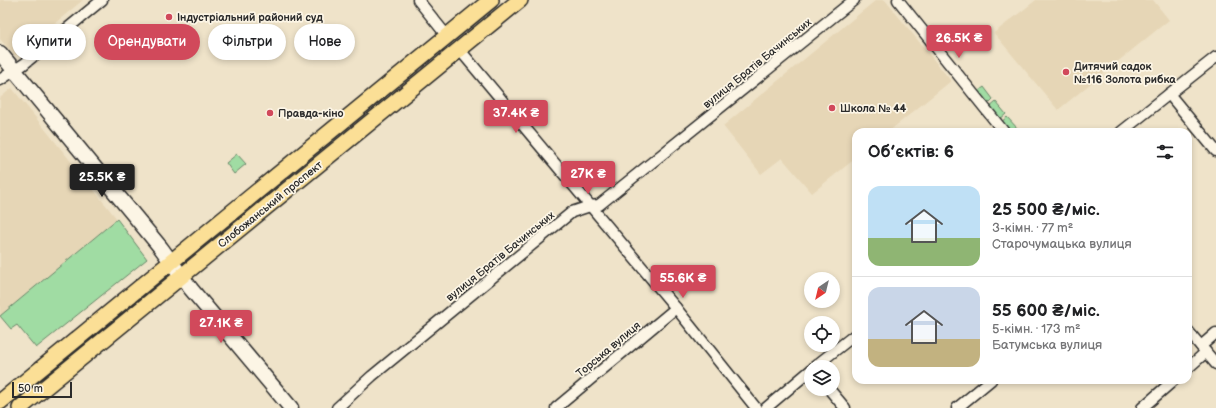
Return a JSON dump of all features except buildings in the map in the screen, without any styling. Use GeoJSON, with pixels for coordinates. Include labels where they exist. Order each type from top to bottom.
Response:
{"type":"FeatureCollection","features":[{"type":"Feature","properties":{"kind":"main road","name":"Слобожанський проспект"},"geometry":{"type":"LineString","coordinates":[[0,402],[491,0]]}},
{"type":"Feature","properties":{"kind":"main road","name":"Слобожанський проспект"},"geometry":{"type":"LineString","coordinates":[[20,408],[520,0]]}},
{"type":"Feature","properties":{"kind":"street"},"geometry":{"type":"LineString","coordinates":[[0,80],[24,64],[102,0]]}},
{"type":"Feature","properties":{"kind":"street"},"geometry":{"type":"LineString","coordinates":[[418,0],[447,36]]}},
{"type":"Feature","properties":{"kind":"street","name":"вулиця Братів Бачинських"},"geometry":{"type":"LineString","coordinates":[[337,408],[372,376],[572,212],[590,206],[599,205],[854,0]]}},
{"type":"Feature","properties":{"kind":"street"},"geometry":{"type":"LineString","coordinates":[[898,0],[1001,128]]}},
{"type":"Feature","properties":{"kind":"street"},"geometry":{"type":"LineString","coordinates":[[459,49],[676,308],[756,408]]}},
{"type":"Feature","properties":{"kind":"street"},"geometry":{"type":"LineString","coordinates":[[0,53],[291,408]]}},
{"type":"Feature","properties":{"kind":"street"},"geometry":{"type":"LineString","coordinates":[[1125,128],[1216,57]]}},
{"type":"Feature","properties":{"kind":"street"},"geometry":{"type":"LineString","coordinates":[[1169,94],[1216,151]]}},
{"type":"Feature","properties":{"kind":"street","name":"Торська вулиця"},"geometry":{"type":"LineString","coordinates":[[556,408],[676,308]]}},
{"type":"Feature","properties":{"kind":"street"},"geometry":{"type":"LineString","coordinates":[[1192,363],[1216,333]]}},
{"type":"Feature","properties":{"kind":"street"},"geometry":{"type":"LineString","coordinates":[[1192,336],[1216,364]]}},
{"type":"Feature","properties":{"kind":"street"},"geometry":{"type":"LineString","coordinates":[[823,360],[852,337]]}},
{"type":"Feature","properties":{"kind":"street"},"geometry":{"type":"LineString","coordinates":[[766,408],[804,376]]}},
{"type":"Feature","properties":{"kind":"street"},"geometry":{"type":"LineString","coordinates":[[957,408],[986,384]]}},
{"type":"Feature","properties":{"kind":"street"},"geometry":{"type":"LineString","coordinates":[[1142,408],[1169,384]]}},
{"type":"Feature","properties":{"kind":"street"},"geometry":{"type":"LineString","coordinates":[[835,396],[845,408]]}},
{"type":"Feature","properties":{"kind":"shaded area"},"geometry":{"type":"Polygon","coordinates":[[[0,0],[83,0],[54,24],[12,24],[12,53],[0,39],[0,0]]]}},
{"type":"Feature","properties":{"kind":"shaded area","name":"Школа № 44"},"geometry":{"type":"Polygon","coordinates":[[[876,0],[885,0],[951,81],[893,128],[852,128],[852,161],[812,193],[782,158],[761,174],[723,126],[876,0]]]}},
{"type":"Feature","properties":{"kind":"shaded area","name":"Дитячий садок №116 Золота рибка"},"geometry":{"type":"Polygon","coordinates":[[[1036,0],[1153,0],[1169,20],[1058,110],[994,33],[1036,0]]]}},
{"type":"Feature","properties":{"kind":"shaded area"},"geometry":{"type":"Polygon","coordinates":[[[12,88],[117,219],[0,316],[0,98],[12,88]]]}},
{"type":"Feature","properties":{"kind":"green space"},"geometry":{"type":"Polygon","coordinates":[[[984,87],[993,99],[986,106],[976,93],[984,87]]]}},
{"type":"Feature","properties":{"kind":"green space"},"geometry":{"type":"Polygon","coordinates":[[[996,102],[1006,114],[999,120],[989,108],[996,102]]]}},
{"type":"Feature","properties":{"kind":"green space"},"geometry":{"type":"Polygon","coordinates":[[[1007,117],[1017,128],[1004,128],[1000,123],[1007,117]]]}},
{"type":"Feature","properties":{"kind":"green space"},"geometry":{"type":"Polygon","coordinates":[[[237,154],[246,164],[234,174],[226,163],[237,154]]]}},
{"type":"Feature","properties":{"kind":"green space"},"geometry":{"type":"Polygon","coordinates":[[[117,219],[147,259],[36,348],[17,325],[11,329],[0,316],[117,219]]]}},
{"type":"Feature","properties":{"kind":"place","name":"Індустріальний районий суд"},"geometry":{"type":"Point","coordinates":[169,17]}},
{"type":"Feature","properties":{"kind":"place","name":"Дитячий садок №116 Золота рибка"},"geometry":{"type":"Point","coordinates":[1066,72]}},
{"type":"Feature","properties":{"kind":"place","name":"Школа № 44"},"geometry":{"type":"Point","coordinates":[832,108]}},
{"type":"Feature","properties":{"kind":"place","name":"Правда-кіно"},"geometry":{"type":"Point","coordinates":[270,113]}}]}
